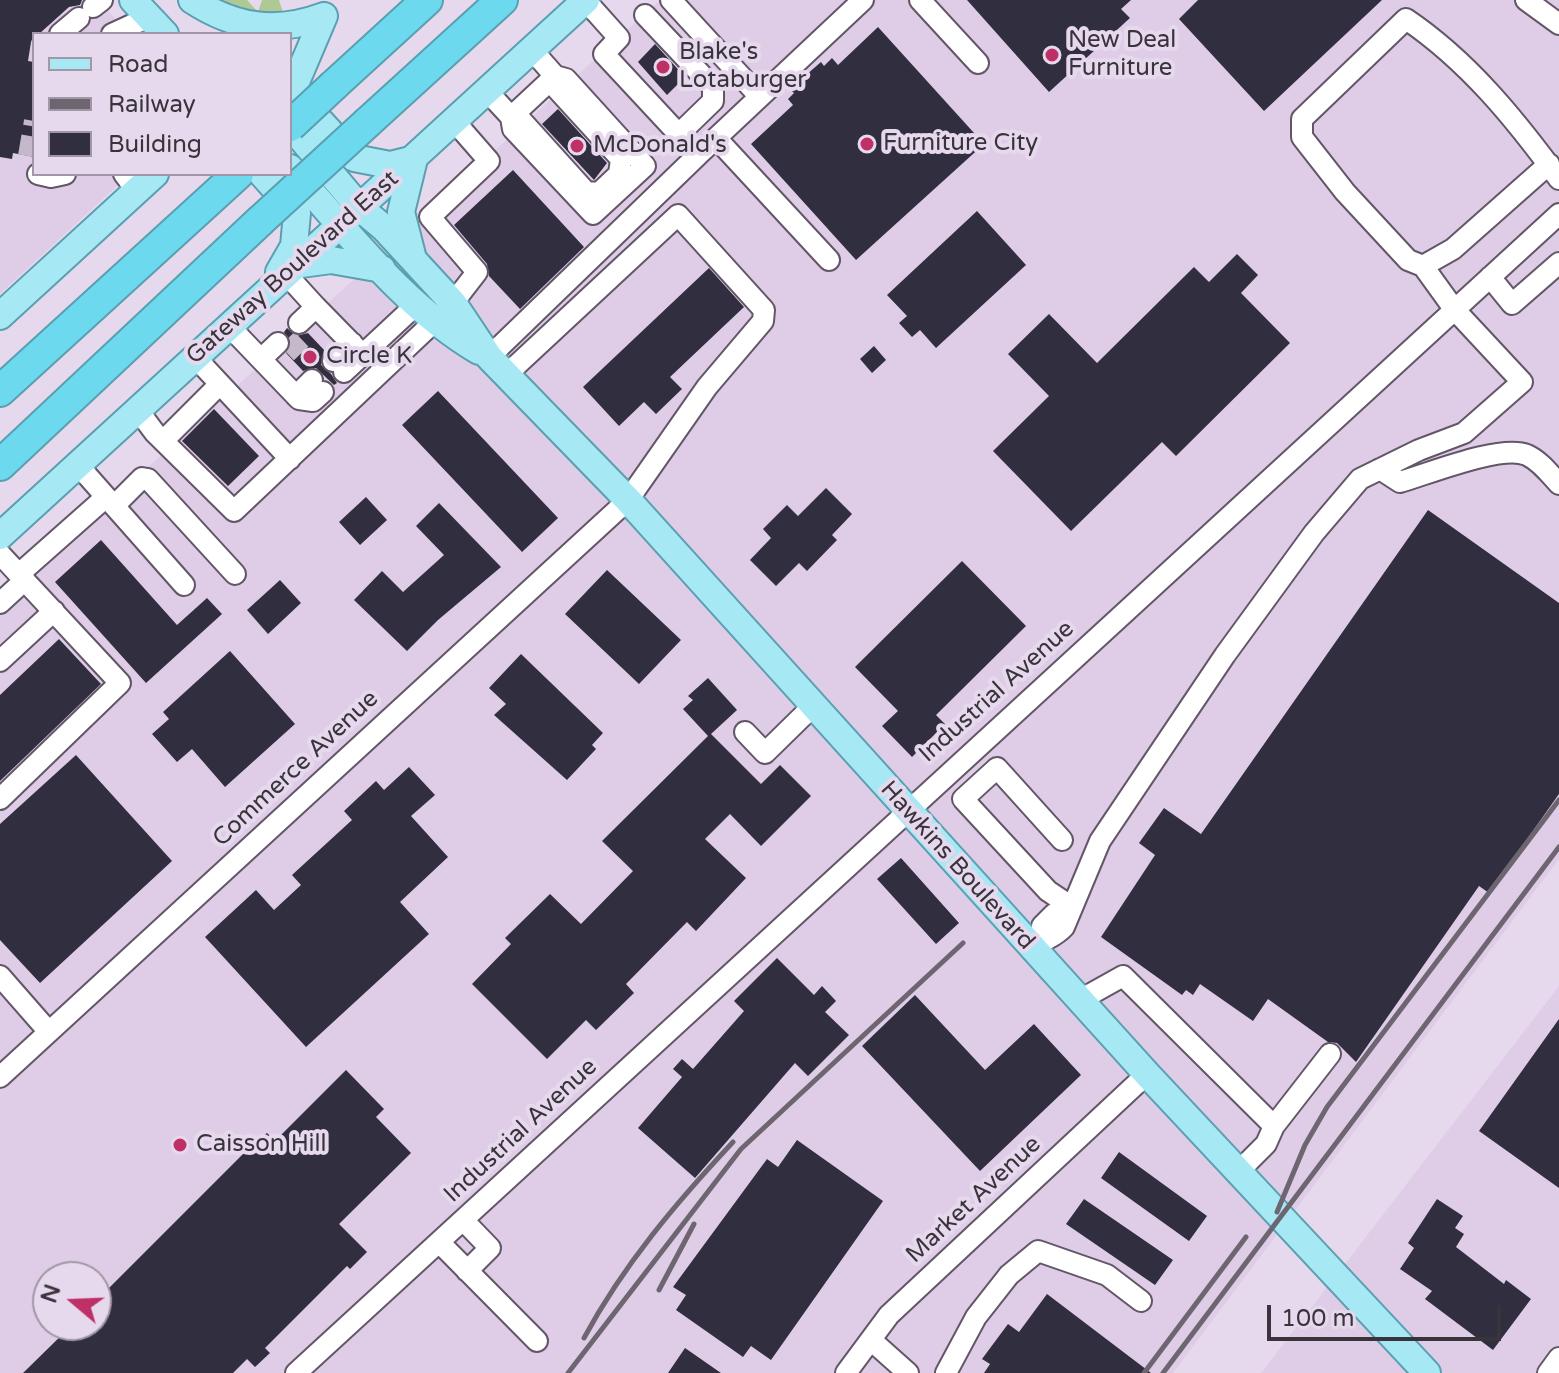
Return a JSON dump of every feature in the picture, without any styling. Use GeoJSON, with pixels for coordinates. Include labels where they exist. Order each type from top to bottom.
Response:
{"type":"FeatureCollection","features":[{"type":"Feature","properties":{"kind":"highway"},"geometry":{"type":"LineString","coordinates":[[292,124],[427,0]]}},
{"type":"Feature","properties":{"kind":"highway"},"geometry":{"type":"LineString","coordinates":[[0,465],[502,0]]}},
{"type":"Feature","properties":{"kind":"highway"},"geometry":{"type":"LineString","coordinates":[[1,391],[232,179]]}},
{"type":"Feature","properties":{"kind":"main road"},"geometry":{"type":"LineString","coordinates":[[182,0],[209,32]]}},
{"type":"Feature","properties":{"kind":"main road"},"geometry":{"type":"LineString","coordinates":[[192,0],[226,19],[252,27],[296,25],[333,8]]}},
{"type":"Feature","properties":{"kind":"main road","name":"Gateway Boulevard East"},"geometry":{"type":"LineString","coordinates":[[0,536],[585,0]]}},
{"type":"Feature","properties":{"kind":"main road"},"geometry":{"type":"LineString","coordinates":[[292,47],[333,8]]}},
{"type":"Feature","properties":{"kind":"main road"},"geometry":{"type":"LineString","coordinates":[[333,8],[299,72],[297,96],[354,158],[390,165],[414,159],[401,212],[413,260]]}},
{"type":"Feature","properties":{"kind":"main road","name":"Hawkins Boulevard"},"geometry":{"type":"LineString","coordinates":[[292,129],[382,269],[435,309],[498,366],[628,500],[907,810],[1037,945],[1080,1000],[1147,1074],[1427,1373]]}},
{"type":"Feature","properties":{"kind":"main road","name":"Hawkins Boulevard"},"geometry":{"type":"LineString","coordinates":[[292,170],[350,216],[413,260],[435,309]]}},
{"type":"Feature","properties":{"kind":"main road"},"geometry":{"type":"LineString","coordinates":[[264,176],[297,213],[294,246],[283,274]]}},
{"type":"Feature","properties":{"kind":"main road"},"geometry":{"type":"LineString","coordinates":[[0,316],[139,180]]}},
{"type":"Feature","properties":{"kind":"main road"},"geometry":{"type":"LineString","coordinates":[[283,274],[331,260],[382,269]]}},
{"type":"Feature","properties":{"kind":"street"},"geometry":{"type":"LineString","coordinates":[[585,0],[619,38]]}},
{"type":"Feature","properties":{"kind":"street"},"geometry":{"type":"LineString","coordinates":[[660,0],[604,54],[698,155]]}},
{"type":"Feature","properties":{"kind":"street"},"geometry":{"type":"LineString","coordinates":[[671,0],[760,97]]}},
{"type":"Feature","properties":{"kind":"street"},"geometry":{"type":"LineString","coordinates":[[498,366],[665,187],[863,0]]}},
{"type":"Feature","properties":{"kind":"street"},"geometry":{"type":"LineString","coordinates":[[920,0],[978,63]]}},
{"type":"Feature","properties":{"kind":"street"},"geometry":{"type":"LineString","coordinates":[[1526,0],[1559,24]]}},
{"type":"Feature","properties":{"kind":"street"},"geometry":{"type":"LineString","coordinates":[[63,32],[92,9]]}},
{"type":"Feature","properties":{"kind":"street"},"geometry":{"type":"LineString","coordinates":[[645,15],[713,87],[713,101],[679,134]]}},
{"type":"Feature","properties":{"kind":"street"},"geometry":{"type":"LineString","coordinates":[[1037,945],[1055,937],[1064,927],[1100,841],[1225,655],[1314,533],[1360,479],[1464,433],[1522,382],[1454,309],[1423,266],[1408,260],[1383,235],[1302,137],[1302,119],[1406,19],[1438,40],[1512,115],[1554,172],[1453,249],[1423,266]]}},
{"type":"Feature","properties":{"kind":"street"},"geometry":{"type":"LineString","coordinates":[[118,32],[151,21]]}},
{"type":"Feature","properties":{"kind":"street"},"geometry":{"type":"LineString","coordinates":[[532,50],[555,76],[566,79],[665,187]]}},
{"type":"Feature","properties":{"kind":"street"},"geometry":{"type":"LineString","coordinates":[[487,91],[511,117],[521,120],[586,192],[599,193],[619,174],[621,159],[556,88],[555,76]]}},
{"type":"Feature","properties":{"kind":"street"},"geometry":{"type":"LineString","coordinates":[[511,117],[555,76]]}},
{"type":"Feature","properties":{"kind":"street"},"geometry":{"type":"LineString","coordinates":[[511,117],[513,129],[593,214],[645,166]]}},
{"type":"Feature","properties":{"kind":"street"},"geometry":{"type":"LineString","coordinates":[[137,409],[163,441],[231,511],[237,510],[435,309],[477,272],[430,217],[489,161],[455,122]]}},
{"type":"Feature","properties":{"kind":"street"},"geometry":{"type":"LineString","coordinates":[[716,138],[829,260]]}},
{"type":"Feature","properties":{"kind":"street","name":"Industrial Avenue"},"geometry":{"type":"LineString","coordinates":[[296,1373],[1559,214]]}},
{"type":"Feature","properties":{"kind":"street","name":"Commerce Avenue"},"geometry":{"type":"LineString","coordinates":[[0,1077],[628,500],[707,387],[763,321],[764,310],[678,215],[498,366]]}},
{"type":"Feature","properties":{"kind":"street"},"geometry":{"type":"LineString","coordinates":[[1490,277],[1512,304],[1559,263]]}},
{"type":"Feature","properties":{"kind":"street"},"geometry":{"type":"LineString","coordinates":[[283,274],[357,349]]}},
{"type":"Feature","properties":{"kind":"street"},"geometry":{"type":"LineString","coordinates":[[339,366],[357,349],[435,309]]}},
{"type":"Feature","properties":{"kind":"street"},"geometry":{"type":"LineString","coordinates":[[303,328],[321,312]]}},
{"type":"Feature","properties":{"kind":"street"},"geometry":{"type":"LineString","coordinates":[[228,325],[296,396],[313,401],[317,386]]}},
{"type":"Feature","properties":{"kind":"street"},"geometry":{"type":"LineString","coordinates":[[266,364],[282,348]]}},
{"type":"Feature","properties":{"kind":"street"},"geometry":{"type":"LineString","coordinates":[[194,356],[290,459]]}},
{"type":"Feature","properties":{"kind":"street"},"geometry":{"type":"LineString","coordinates":[[163,441],[220,384]]}},
{"type":"Feature","properties":{"kind":"street"},"geometry":{"type":"LineString","coordinates":[[1380,469],[1400,482],[1502,453],[1524,454],[1540,463],[1559,484]]}},
{"type":"Feature","properties":{"kind":"street"},"geometry":{"type":"LineString","coordinates":[[77,464],[184,585]]}},
{"type":"Feature","properties":{"kind":"street"},"geometry":{"type":"LineString","coordinates":[[0,603],[22,577],[110,501],[142,478],[148,479],[235,574]]}},
{"type":"Feature","properties":{"kind":"street"},"geometry":{"type":"LineString","coordinates":[[0,554],[120,683],[0,799]]}},
{"type":"Feature","properties":{"kind":"street"},"geometry":{"type":"LineString","coordinates":[[0,661],[54,611]]}},
{"type":"Feature","properties":{"kind":"street"},"geometry":{"type":"LineString","coordinates":[[745,732],[765,753],[813,706]]}},
{"type":"Feature","properties":{"kind":"street"},"geometry":{"type":"LineString","coordinates":[[1062,840],[997,768],[963,799],[1048,891],[1070,910]]}},
{"type":"Feature","properties":{"kind":"street"},"geometry":{"type":"LineString","coordinates":[[0,976],[49,1032]]}},
{"type":"Feature","properties":{"kind":"street"},"geometry":{"type":"LineString","coordinates":[[1080,1000],[1123,976],[1274,1126]]}},
{"type":"Feature","properties":{"kind":"street"},"geometry":{"type":"LineString","coordinates":[[1238,1172],[1266,1144],[1274,1126],[1330,1054]]}},
{"type":"Feature","properties":{"kind":"street","name":"Market Avenue"},"geometry":{"type":"LineString","coordinates":[[846,1373],[889,1315],[1147,1074]]}},
{"type":"Feature","properties":{"kind":"street"},"geometry":{"type":"LineString","coordinates":[[463,1220],[490,1248],[467,1271]]}},
{"type":"Feature","properties":{"kind":"street"},"geometry":{"type":"LineString","coordinates":[[439,1242],[537,1341]]}},
{"type":"Feature","properties":{"kind":"street"},"geometry":{"type":"LineString","coordinates":[[946,1373],[976,1317],[1009,1275],[1038,1251],[1107,1275],[1141,1301]]}},
{"type":"Feature","properties":{"kind":"street"},"geometry":{"type":"LineString","coordinates":[[871,1340],[907,1373]]}},
{"type":"Feature","properties":{"kind":"street"},"geometry":{"type":"LineString","coordinates":[[1548,1373],[1559,1358]]}},
{"type":"Feature","properties":{"kind":"shaded area"},"geometry":{"type":"Polygon","coordinates":[[[0,0],[98,0],[128,32],[32,32],[32,176],[128,176],[0,294],[0,0]]]}},
{"type":"Feature","properties":{"kind":"shaded area"},"geometry":{"type":"Polygon","coordinates":[[[660,0],[1559,0],[1559,859],[1173,1373],[0,1373],[0,602],[660,0]]]}},
{"type":"Feature","properties":{"kind":"shaded area"},"geometry":{"type":"Polygon","coordinates":[[[1559,986],[1559,1373],[1261,1373],[1559,986]]]}},
{"type":"Feature","properties":{"kind":"green space"},"geometry":{"type":"Polygon","coordinates":[[[214,0],[247,0],[258,12],[262,0],[279,0],[283,12],[261,16],[214,0]]]}},
{"type":"Feature","properties":{"kind":"building"},"geometry":{"type":"Polygon","coordinates":[[[0,0],[82,0],[80,5],[69,7],[41,32],[32,32],[28,61],[32,62],[32,157],[13,153],[12,159],[0,157],[0,0]]]}},
{"type":"Feature","properties":{"kind":"building","name":"New Deal Furniture"},"geometry":{"type":"Polygon","coordinates":[[[967,0],[1131,0],[1121,9],[1130,18],[1049,92],[967,0]]]}},
{"type":"Feature","properties":{"kind":"building"},"geometry":{"type":"Polygon","coordinates":[[[1198,0],[1382,0],[1264,111],[1179,19],[1198,0]]]}},
{"type":"Feature","properties":{"kind":"building","name":"Furniture City"},"geometry":{"type":"Polygon","coordinates":[[[878,27],[984,144],[856,260],[751,144],[793,105],[788,99],[794,93],[790,89],[821,62],[824,66],[832,58],[838,65],[878,27]]]}},
{"type":"Feature","properties":{"kind":"building","name":"Blake's Lotaburger"},"geometry":{"type":"Polygon","coordinates":[[[655,44],[685,77],[667,95],[638,62],[655,44]]]}},
{"type":"Feature","properties":{"kind":"building"},"geometry":{"type":"Polygon","coordinates":[[[558,109],[607,163],[594,180],[542,124],[558,109]]]}},
{"type":"Feature","properties":{"kind":"building"},"geometry":{"type":"Polygon","coordinates":[[[513,170],[584,247],[520,309],[489,276],[487,264],[454,225],[513,170]]]}},
{"type":"Feature","properties":{"kind":"building"},"geometry":{"type":"Polygon","coordinates":[[[977,211],[1026,265],[936,348],[920,330],[912,337],[899,323],[907,316],[887,295],[977,211]]]}},
{"type":"Feature","properties":{"kind":"building"},"geometry":{"type":"Polygon","coordinates":[[[1237,254],[1258,275],[1241,293],[1290,343],[1176,456],[1162,442],[1071,531],[993,451],[1049,396],[1008,354],[1049,314],[1097,363],[1194,267],[1209,282],[1237,254]]]}},
{"type":"Feature","properties":{"kind":"building"},"geometry":{"type":"Polygon","coordinates":[[[709,268],[744,307],[670,377],[682,389],[656,414],[644,402],[619,426],[583,387],[709,268]]]}},
{"type":"Feature","properties":{"kind":"building"},"geometry":{"type":"Polygon","coordinates":[[[287,328],[296,336],[308,333],[325,351],[321,365],[337,383],[334,385],[316,368],[303,371],[286,353],[291,346],[284,332],[287,328]]]}},
{"type":"Feature","properties":{"kind":"building"},"geometry":{"type":"Polygon","coordinates":[[[874,346],[886,360],[872,373],[860,359],[874,346]]]}},
{"type":"Feature","properties":{"kind":"building"},"geometry":{"type":"Polygon","coordinates":[[[438,391],[558,518],[522,552],[402,425],[438,391]]]}},
{"type":"Feature","properties":{"kind":"building"},"geometry":{"type":"Polygon","coordinates":[[[214,409],[259,456],[228,486],[182,441],[214,409]]]}},
{"type":"Feature","properties":{"kind":"building"},"geometry":{"type":"Polygon","coordinates":[[[826,488],[852,514],[832,535],[837,540],[807,571],[799,563],[776,586],[750,560],[771,538],[763,529],[787,505],[798,516],[826,488]]]}},
{"type":"Feature","properties":{"kind":"building"},"geometry":{"type":"Polygon","coordinates":[[[366,497],[387,520],[360,545],[339,522],[366,497]]]}},
{"type":"Feature","properties":{"kind":"building"},"geometry":{"type":"Polygon","coordinates":[[[439,503],[501,567],[438,620],[407,651],[354,600],[382,571],[403,592],[444,555],[416,526],[439,503]]]}},
{"type":"Feature","properties":{"kind":"building"},"geometry":{"type":"Polygon","coordinates":[[[1428,510],[1559,603],[1559,794],[1489,893],[1479,886],[1356,1062],[1337,1043],[1328,1042],[1268,999],[1253,1021],[1200,984],[1193,995],[1186,990],[1182,995],[1101,937],[1155,855],[1139,843],[1164,808],[1201,834],[1428,510]]]}},
{"type":"Feature","properties":{"kind":"building"},"geometry":{"type":"Polygon","coordinates":[[[101,540],[177,625],[207,598],[222,614],[146,683],[55,582],[101,540]]]}},
{"type":"Feature","properties":{"kind":"building"},"geometry":{"type":"Polygon","coordinates":[[[962,561],[1026,626],[936,715],[945,724],[912,757],[882,726],[898,711],[855,667],[962,561]]]}},
{"type":"Feature","properties":{"kind":"building"},"geometry":{"type":"Polygon","coordinates":[[[607,570],[681,640],[639,684],[565,614],[607,570]]]}},
{"type":"Feature","properties":{"kind":"building"},"geometry":{"type":"Polygon","coordinates":[[[280,580],[301,603],[268,634],[247,610],[280,580]]]}},
{"type":"Feature","properties":{"kind":"building"},"geometry":{"type":"Polygon","coordinates":[[[59,639],[101,684],[0,781],[0,695],[59,639]]]}},
{"type":"Feature","properties":{"kind":"building"},"geometry":{"type":"Polygon","coordinates":[[[230,651],[295,724],[225,787],[192,749],[177,762],[152,734],[169,719],[163,712],[230,651]]]}},
{"type":"Feature","properties":{"kind":"building"},"geometry":{"type":"Polygon","coordinates":[[[521,654],[603,733],[592,745],[596,749],[567,780],[494,715],[506,704],[489,688],[521,654]]]}},
{"type":"Feature","properties":{"kind":"building"},"geometry":{"type":"Polygon","coordinates":[[[708,678],[737,710],[711,734],[761,784],[780,765],[811,796],[761,846],[730,814],[705,839],[746,878],[696,931],[687,922],[626,984],[634,993],[596,1030],[586,1020],[547,1059],[472,984],[511,944],[505,938],[550,894],[581,924],[633,871],[602,841],[708,736],[683,709],[693,700],[688,696],[708,678]]]}},
{"type":"Feature","properties":{"kind":"building"},"geometry":{"type":"Polygon","coordinates":[[[76,755],[172,861],[40,983],[0,940],[0,824],[76,755]]]}},
{"type":"Feature","properties":{"kind":"building"},"geometry":{"type":"Polygon","coordinates":[[[409,767],[435,795],[411,816],[448,857],[400,902],[429,934],[306,1047],[205,937],[256,890],[274,910],[301,885],[292,875],[352,820],[344,811],[376,781],[384,790],[409,767]]]}},
{"type":"Feature","properties":{"kind":"building"},"geometry":{"type":"Polygon","coordinates":[[[901,858],[959,923],[936,944],[877,879],[901,858]]]}},
{"type":"Feature","properties":{"kind":"building"},"geometry":{"type":"Polygon","coordinates":[[[777,958],[814,995],[822,986],[836,1001],[825,1012],[849,1035],[808,1076],[795,1063],[695,1178],[638,1128],[682,1077],[673,1069],[682,1059],[693,1069],[744,1011],[734,1001],[777,958]]]}},
{"type":"Feature","properties":{"kind":"building"},"geometry":{"type":"Polygon","coordinates":[[[915,995],[985,1070],[1034,1024],[1081,1075],[980,1171],[862,1046],[915,995]]]}},
{"type":"Feature","properties":{"kind":"building"},"geometry":{"type":"Polygon","coordinates":[[[1559,1019],[1559,1188],[1479,1131],[1559,1019]]]}},
{"type":"Feature","properties":{"kind":"building"},"geometry":{"type":"Polygon","coordinates":[[[346,1070],[384,1109],[376,1117],[411,1153],[339,1224],[367,1252],[350,1269],[347,1266],[265,1348],[270,1353],[255,1367],[247,1359],[233,1373],[23,1373],[56,1341],[112,1341],[112,1285],[256,1141],[267,1133],[275,1141],[346,1070]]]}},
{"type":"Feature","properties":{"kind":"building"},"geometry":{"type":"Polygon","coordinates":[[[797,1140],[883,1201],[771,1360],[751,1346],[743,1357],[676,1310],[686,1295],[673,1287],[767,1159],[778,1167],[797,1140]]]}},
{"type":"Feature","properties":{"kind":"building"},"geometry":{"type":"Polygon","coordinates":[[[1119,1152],[1207,1216],[1189,1241],[1101,1178],[1119,1152]]]}},
{"type":"Feature","properties":{"kind":"building"},"geometry":{"type":"Polygon","coordinates":[[[1084,1199],[1173,1260],[1155,1285],[1066,1224],[1084,1199]]]}},
{"type":"Feature","properties":{"kind":"building"},"geometry":{"type":"Polygon","coordinates":[[[1437,1199],[1463,1216],[1455,1228],[1464,1234],[1456,1247],[1504,1284],[1506,1280],[1531,1299],[1493,1350],[1425,1299],[1432,1291],[1400,1269],[1414,1248],[1408,1243],[1437,1199]]]}},
{"type":"Feature","properties":{"kind":"building"},"geometry":{"type":"Polygon","coordinates":[[[1047,1294],[1151,1373],[984,1373],[990,1364],[982,1359],[1008,1324],[1019,1332],[1047,1294]]]}},
{"type":"Feature","properties":{"kind":"building"},"geometry":{"type":"Polygon","coordinates":[[[685,1348],[721,1373],[668,1373],[685,1348]]]}},
{"type":"Feature","properties":{"kind":"tunnel"},"geometry":{"type":"LineString","coordinates":[[28,156],[32,133]]}},
{"type":"Feature","properties":{"kind":"tunnel"},"geometry":{"type":"LineString","coordinates":[[287,353],[308,333]]}},
{"type":"Feature","properties":{"kind":"railway"},"geometry":{"type":"LineString","coordinates":[[1277,1212],[1305,1145],[1327,1107],[1559,800]]}},
{"type":"Feature","properties":{"kind":"railway"},"geometry":{"type":"LineString","coordinates":[[1163,1373],[1559,847]]}},
{"type":"Feature","properties":{"kind":"railway"},"geometry":{"type":"LineString","coordinates":[[568,1373],[741,1149],[963,943]]}},
{"type":"Feature","properties":{"kind":"railway"},"geometry":{"type":"LineString","coordinates":[[584,1338],[616,1285],[652,1235],[733,1142]]}},
{"type":"Feature","properties":{"kind":"railway"},"geometry":{"type":"LineString","coordinates":[[659,1290],[694,1224]]}},
{"type":"Feature","properties":{"kind":"railway"},"geometry":{"type":"LineString","coordinates":[[1144,1373],[1246,1237]]}},
{"type":"Feature","properties":{"kind":"place","name":"New Deal Furniture"},"geometry":{"type":"Point","coordinates":[1052,55]}},
{"type":"Feature","properties":{"kind":"place","name":"Blake's Lotaburger"},"geometry":{"type":"Point","coordinates":[663,67]}},
{"type":"Feature","properties":{"kind":"place","name":"Furniture City"},"geometry":{"type":"Point","coordinates":[867,144]}},
{"type":"Feature","properties":{"kind":"place","name":"McDonald's"},"geometry":{"type":"Point","coordinates":[577,146]}},
{"type":"Feature","properties":{"kind":"place","name":"Circle K"},"geometry":{"type":"Point","coordinates":[310,357]}},
{"type":"Feature","properties":{"kind":"place","name":"Caisson Hill"},"geometry":{"type":"Point","coordinates":[180,1145]}}]}
